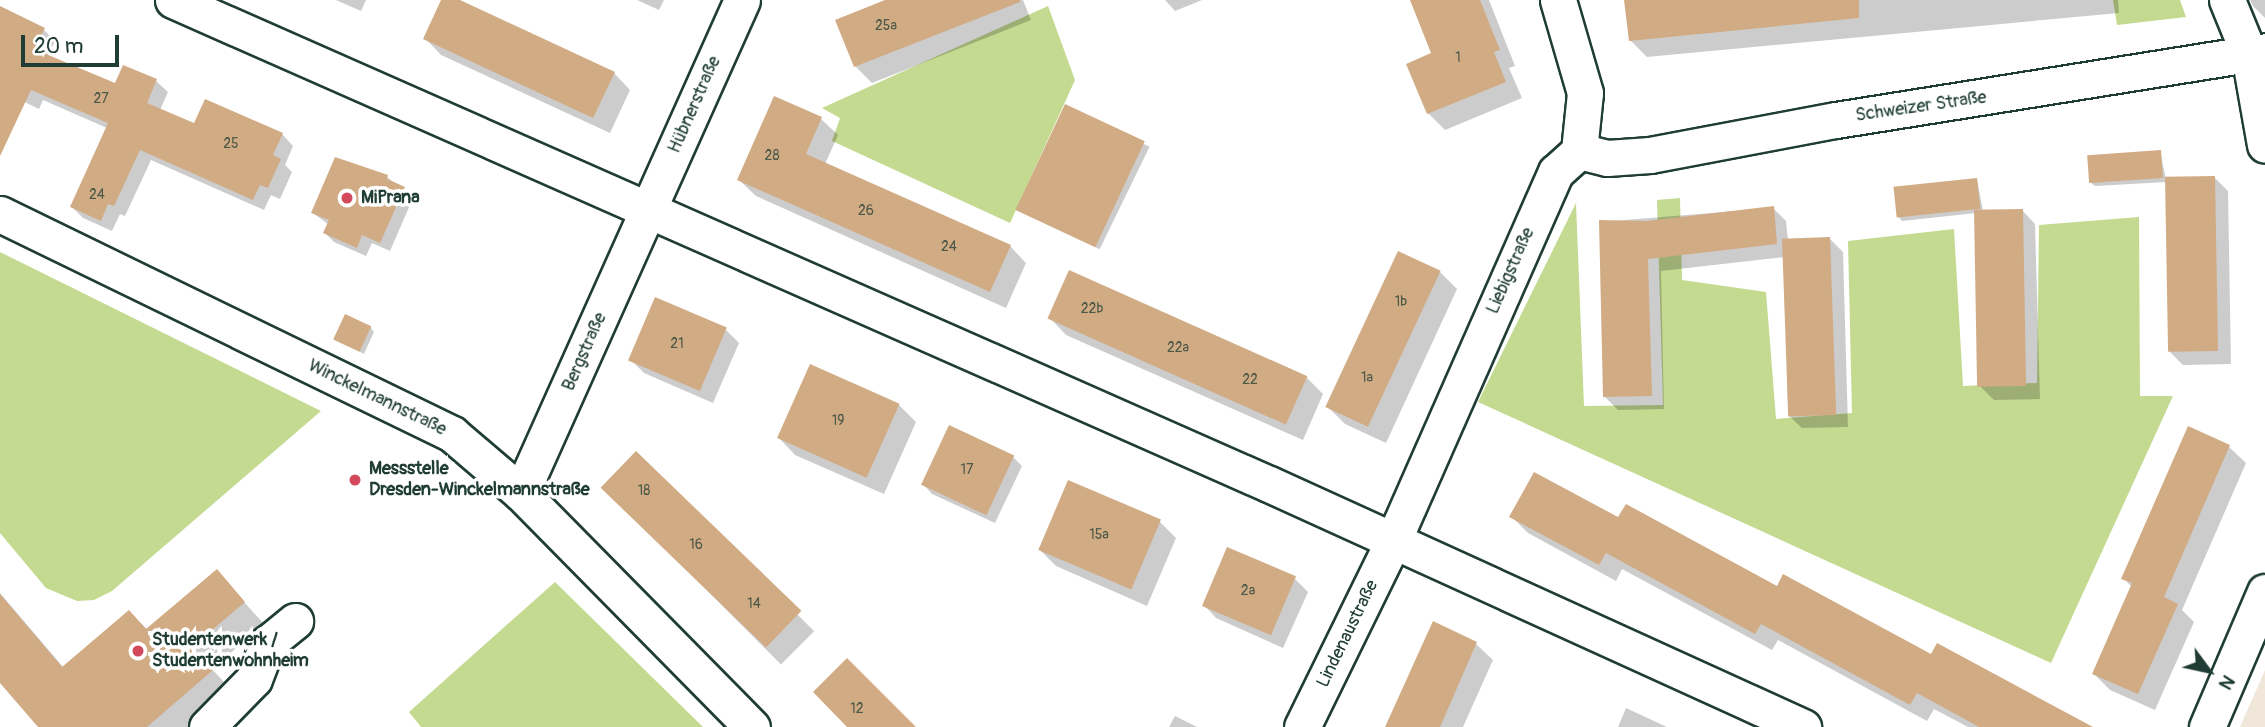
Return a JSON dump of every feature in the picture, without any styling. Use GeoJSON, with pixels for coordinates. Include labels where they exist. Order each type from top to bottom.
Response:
{"type":"FeatureCollection","features":[{"type":"Feature","properties":{"kind":"street"},"geometry":{"type":"LineString","coordinates":[[173,0],[1393,541],[1803,727]]}},
{"type":"Feature","properties":{"kind":"street","name":"Hübnerstraße"},"geometry":{"type":"LineString","coordinates":[[649,211],[742,0]]}},
{"type":"Feature","properties":{"kind":"street"},"geometry":{"type":"LineString","coordinates":[[1558,0],[1585,93],[1578,151]]}},
{"type":"Feature","properties":{"kind":"street"},"geometry":{"type":"LineString","coordinates":[[2227,0],[2257,52],[2265,145]]}},
{"type":"Feature","properties":{"kind":"street","name":"Schweizer Straße"},"geometry":{"type":"LineString","coordinates":[[1578,151],[1606,158],[1650,155],[1836,120],[2257,52]]}},
{"type":"Feature","properties":{"kind":"street","name":"Liebigstraße"},"geometry":{"type":"LineString","coordinates":[[1393,541],[1556,172],[1578,151]]}},
{"type":"Feature","properties":{"kind":"street","name":"Bergstraße"},"geometry":{"type":"LineString","coordinates":[[521,493],[649,211]]}},
{"type":"Feature","properties":{"kind":"street","name":"Winckelmannstraße"},"geometry":{"type":"LineString","coordinates":[[0,214],[452,434],[521,493],[752,727]]}},
{"type":"Feature","properties":{"kind":"street","name":"Lindenaustraße"},"geometry":{"type":"LineString","coordinates":[[1302,727],[1393,541]]}},
{"type":"Feature","properties":{"kind":"street"},"geometry":{"type":"LineString","coordinates":[[2207,727],[2265,592]]}},
{"type":"Feature","properties":{"kind":"street"},"geometry":{"type":"LineString","coordinates":[[207,727],[254,678],[268,643],[295,621]]}},
{"type":"Feature","properties":{"kind":"shaded area"},"geometry":{"type":"Polygon","coordinates":[[[2265,670],[2265,727],[2240,727],[2265,670]]]}},
{"type":"Feature","properties":{"kind":"green space"},"geometry":{"type":"Polygon","coordinates":[[[2113,0],[2180,0],[2186,17],[2117,25],[2113,0]]]}},
{"type":"Feature","properties":{"kind":"green space"},"geometry":{"type":"Polygon","coordinates":[[[1048,6],[1075,80],[1010,223],[832,141],[840,118],[822,108],[1048,6]]]}},
{"type":"Feature","properties":{"kind":"green space"},"geometry":{"type":"Polygon","coordinates":[[[1680,198],[1682,280],[1766,292],[1776,419],[1852,413],[1848,241],[1954,229],[1963,386],[2037,383],[2039,225],[2139,217],[2140,396],[2173,396],[2051,663],[1478,402],[1576,203],[1584,406],[1663,405],[1657,200],[1680,198]]]}},
{"type":"Feature","properties":{"kind":"green space"},"geometry":{"type":"Polygon","coordinates":[[[0,252],[321,411],[112,591],[94,600],[77,601],[46,588],[0,533],[0,252]]]}},
{"type":"Feature","properties":{"kind":"green space"},"geometry":{"type":"Polygon","coordinates":[[[555,582],[703,727],[421,727],[409,712],[555,582]]]}},
{"type":"Feature","properties":{"kind":"building"},"geometry":{"type":"Polygon","coordinates":[[[441,0],[460,0],[615,72],[593,118],[423,39],[441,0]]]}},
{"type":"Feature","properties":{"kind":"building"},"geometry":{"type":"Polygon","coordinates":[[[885,0],[1020,2],[854,67],[835,20],[885,0]]]}},
{"type":"Feature","properties":{"kind":"building"},"geometry":{"type":"Polygon","coordinates":[[[1410,0],[1480,0],[1500,50],[1494,52],[1506,82],[1427,114],[1406,64],[1431,53],[1410,0]]]}},
{"type":"Feature","properties":{"kind":"building"},"geometry":{"type":"Polygon","coordinates":[[[1624,0],[1859,0],[1859,18],[1629,41],[1624,0]]]}},
{"type":"Feature","properties":{"kind":"building"},"geometry":{"type":"Polygon","coordinates":[[[0,6],[45,28],[34,49],[115,83],[123,65],[157,79],[147,103],[194,123],[205,99],[283,133],[273,155],[281,159],[268,188],[260,185],[253,200],[140,150],[114,206],[108,204],[101,221],[70,207],[108,123],[31,90],[0,156],[0,6]]]}},
{"type":"Feature","properties":{"kind":"building"},"geometry":{"type":"Polygon","coordinates":[[[774,96],[822,117],[806,154],[1011,245],[990,292],[737,180],[774,96]]]}},
{"type":"Feature","properties":{"kind":"building"},"geometry":{"type":"Polygon","coordinates":[[[1065,104],[1145,141],[1095,247],[1016,210],[1065,104]]]}},
{"type":"Feature","properties":{"kind":"building"},"geometry":{"type":"Polygon","coordinates":[[[2161,150],[2163,178],[2089,183],[2087,155],[2161,150]]]}},
{"type":"Feature","properties":{"kind":"building"},"geometry":{"type":"Polygon","coordinates":[[[335,157],[388,175],[387,179],[405,187],[380,243],[362,235],[357,248],[323,233],[329,220],[311,213],[335,157]]]}},
{"type":"Feature","properties":{"kind":"building"},"geometry":{"type":"Polygon","coordinates":[[[2215,176],[2218,351],[2168,352],[2165,177],[2215,176]]]}},
{"type":"Feature","properties":{"kind":"building"},"geometry":{"type":"Polygon","coordinates":[[[1977,178],[1980,209],[1897,218],[1893,187],[1977,178]]]}},
{"type":"Feature","properties":{"kind":"building"},"geometry":{"type":"Polygon","coordinates":[[[1774,206],[1777,244],[1648,259],[1652,396],[1603,397],[1599,220],[1647,221],[1774,206]]]}},
{"type":"Feature","properties":{"kind":"building"},"geometry":{"type":"Polygon","coordinates":[[[2023,209],[2026,386],[1977,387],[1974,210],[2023,209]]]}},
{"type":"Feature","properties":{"kind":"building"},"geometry":{"type":"Polygon","coordinates":[[[1830,237],[1836,415],[1788,417],[1782,239],[1830,237]]]}},
{"type":"Feature","properties":{"kind":"building"},"geometry":{"type":"Polygon","coordinates":[[[1398,251],[1441,271],[1368,427],[1325,407],[1398,251]]]}},
{"type":"Feature","properties":{"kind":"building"},"geometry":{"type":"Polygon","coordinates":[[[1069,270],[1307,376],[1286,425],[1047,318],[1069,270]]]}},
{"type":"Feature","properties":{"kind":"building"},"geometry":{"type":"Polygon","coordinates":[[[655,297],[727,327],[700,391],[628,361],[655,297]]]}},
{"type":"Feature","properties":{"kind":"building"},"geometry":{"type":"Polygon","coordinates":[[[345,314],[371,326],[359,352],[333,339],[345,314]]]}},
{"type":"Feature","properties":{"kind":"building"},"geometry":{"type":"Polygon","coordinates":[[[810,364],[900,404],[867,478],[777,438],[810,364]]]}},
{"type":"Feature","properties":{"kind":"building"},"geometry":{"type":"Polygon","coordinates":[[[949,425],[1014,455],[986,515],[921,485],[949,425]]]}},
{"type":"Feature","properties":{"kind":"building"},"geometry":{"type":"Polygon","coordinates":[[[2188,426],[2230,445],[2164,597],[2178,604],[2138,694],[2092,674],[2132,583],[2121,579],[2188,426]]]}},
{"type":"Feature","properties":{"kind":"building"},"geometry":{"type":"Polygon","coordinates":[[[636,451],[801,611],[766,647],[601,488],[636,451]]]}},
{"type":"Feature","properties":{"kind":"building"},"geometry":{"type":"Polygon","coordinates":[[[1534,472],[1618,517],[1626,504],[1777,586],[1783,574],[1931,654],[1937,643],[2093,727],[1979,727],[1917,693],[1910,705],[1761,624],[1755,634],[1606,553],[1599,565],[1509,517],[1534,472]]]}},
{"type":"Feature","properties":{"kind":"building"},"geometry":{"type":"Polygon","coordinates":[[[1068,480],[1161,519],[1131,589],[1038,550],[1068,480]]]}},
{"type":"Feature","properties":{"kind":"building"},"geometry":{"type":"Polygon","coordinates":[[[1227,547],[1296,576],[1271,635],[1202,606],[1227,547]]]}},
{"type":"Feature","properties":{"kind":"building","name":"Studentenwerk / Studentenwohnheim"},"geometry":{"type":"Polygon","coordinates":[[[217,569],[245,602],[192,647],[213,670],[147,727],[38,727],[0,683],[0,594],[62,667],[129,610],[146,629],[217,569]]]}},
{"type":"Feature","properties":{"kind":"building"},"geometry":{"type":"Polygon","coordinates":[[[1433,621],[1477,642],[1440,727],[1385,727],[1433,621]]]}},
{"type":"Feature","properties":{"kind":"building"},"geometry":{"type":"Polygon","coordinates":[[[847,658],[916,727],[847,727],[813,692],[847,658]]]}},
{"type":"Feature","properties":{"kind":"place","name":"MiPrana"},"geometry":{"type":"Point","coordinates":[347,198]}},
{"type":"Feature","properties":{"kind":"place","name":"Messstelle Dresden-Winckelmannstraße"},"geometry":{"type":"Point","coordinates":[355,480]}},
{"type":"Feature","properties":{"kind":"place","name":"Studentenwerk / Studentenwohnheim"},"geometry":{"type":"Point","coordinates":[138,651]}}]}
